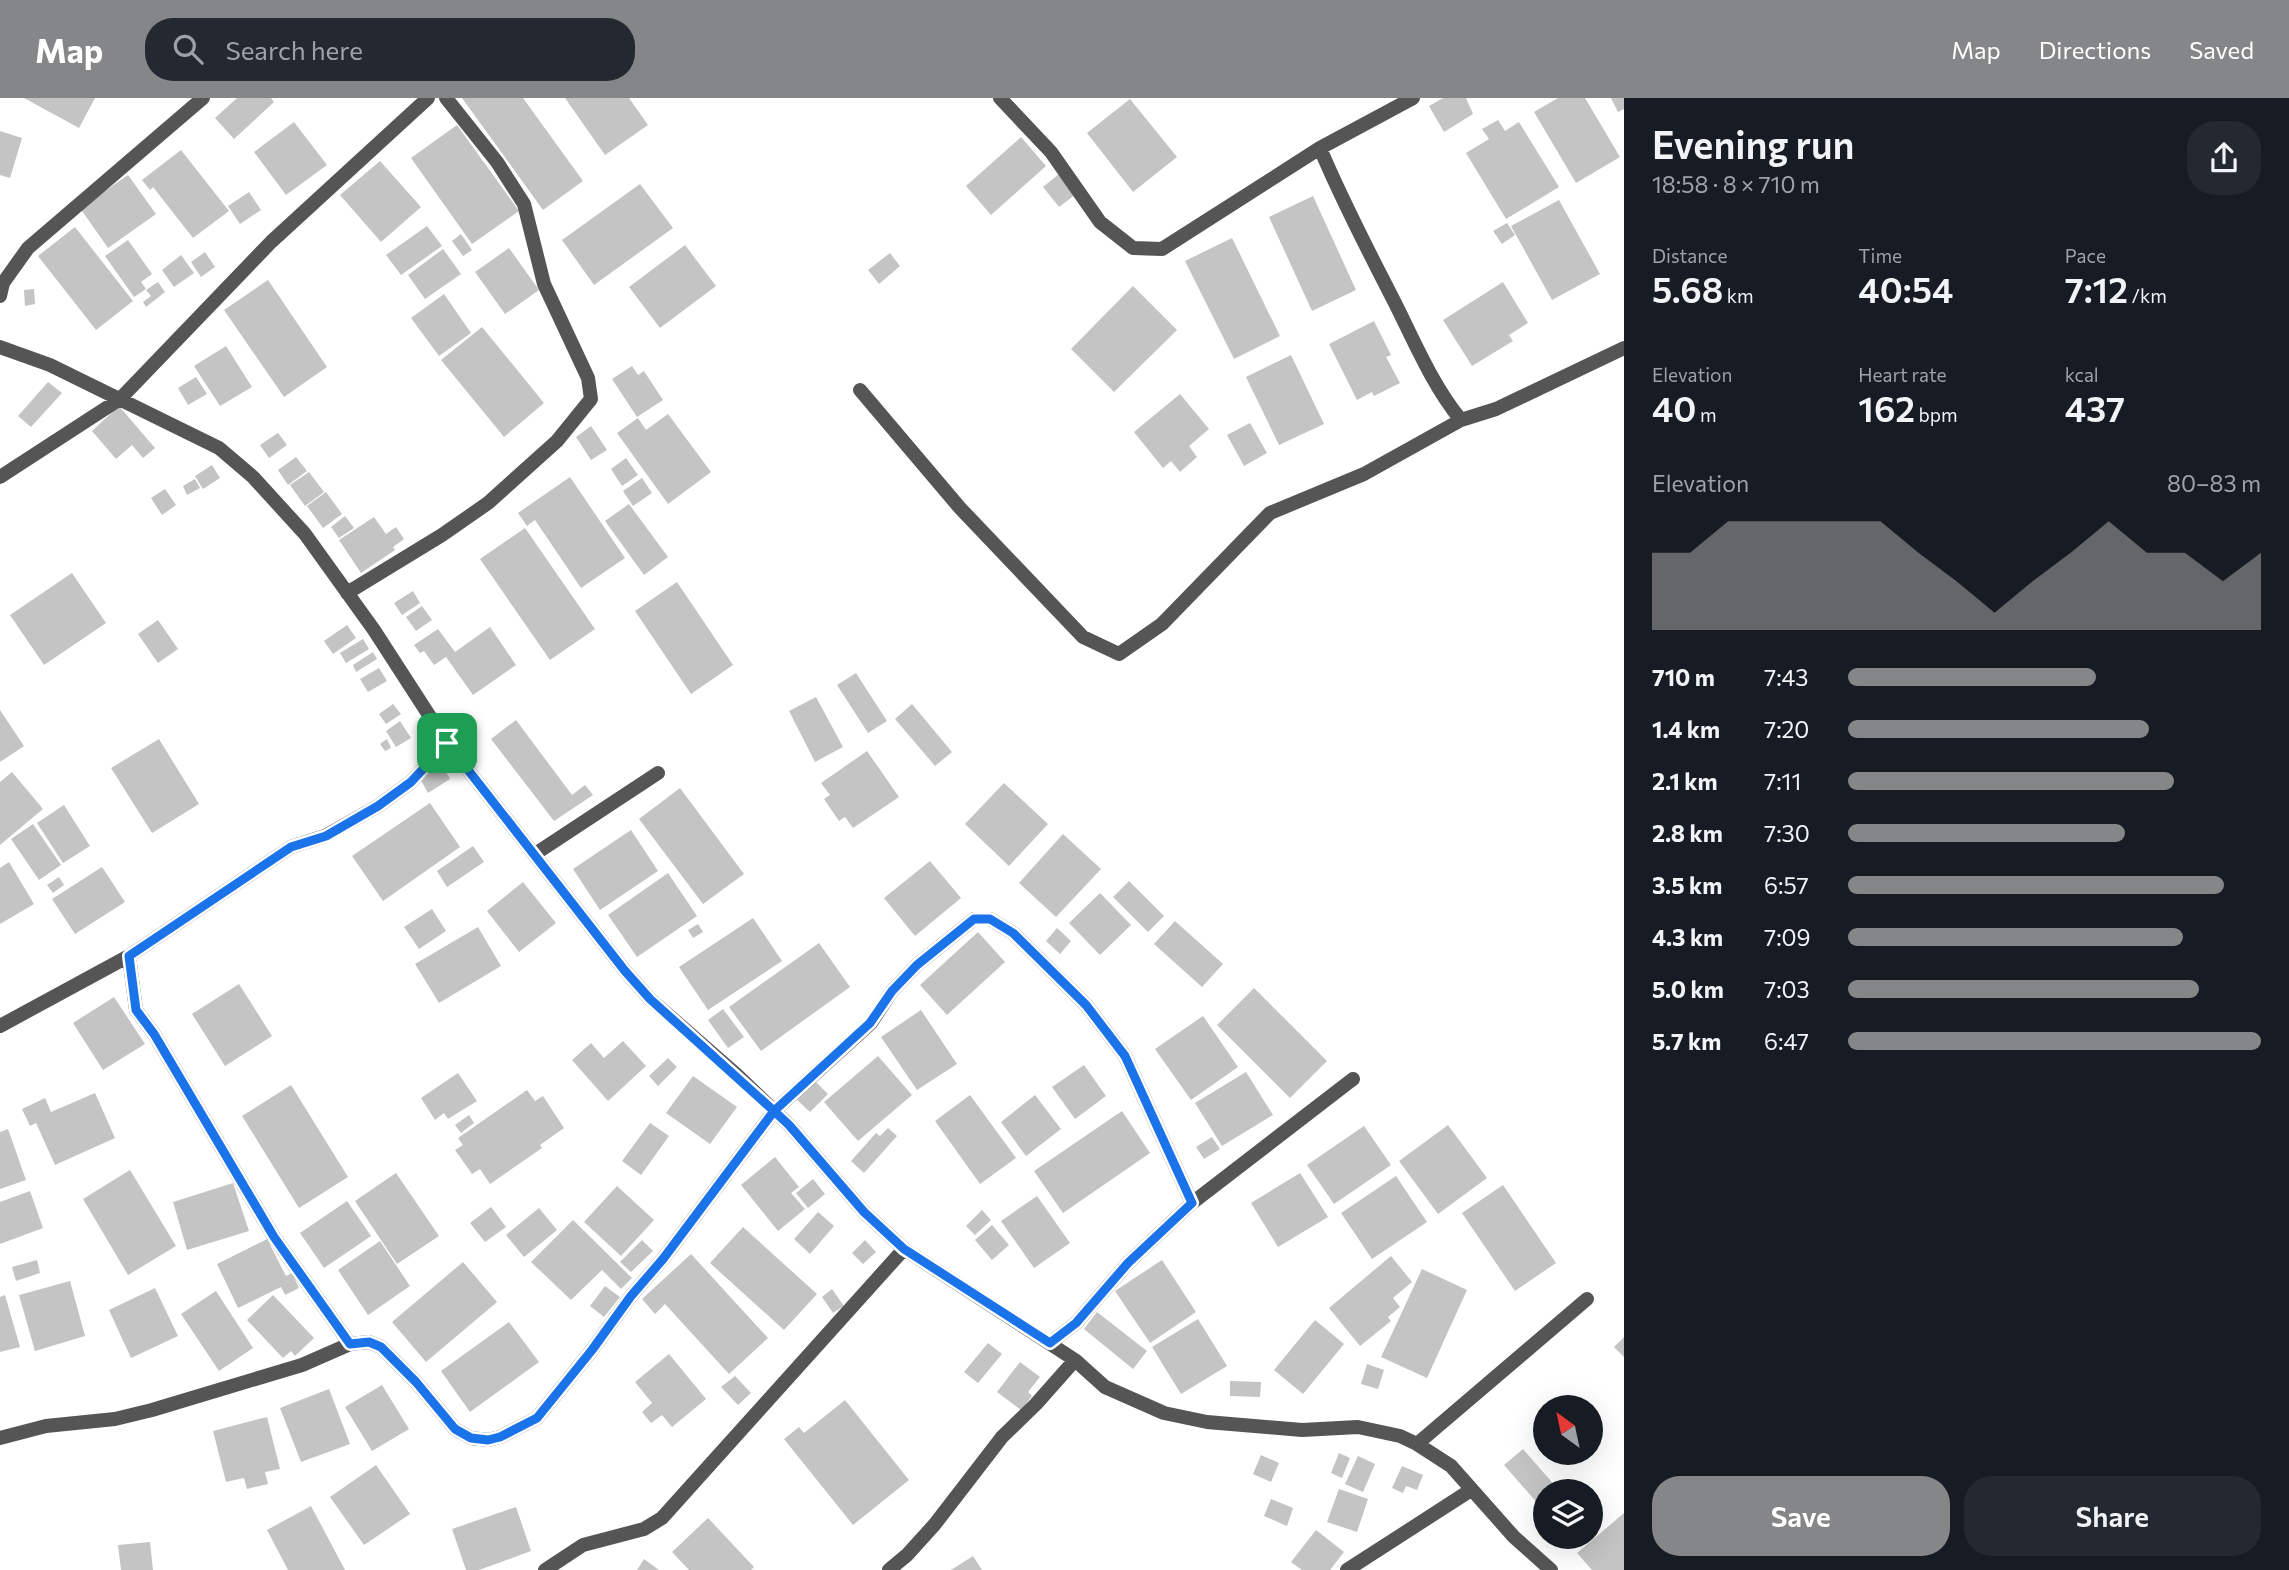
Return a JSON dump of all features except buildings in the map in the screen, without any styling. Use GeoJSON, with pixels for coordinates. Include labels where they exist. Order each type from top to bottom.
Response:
{"type":"FeatureCollection","features":[{"type":"Feature","properties":{"kind":"street"},"geometry":{"type":"LineString","coordinates":[[0,296],[3,283],[28,248],[203,98]]}},
{"type":"Feature","properties":{"kind":"street"},"geometry":{"type":"LineString","coordinates":[[0,477],[120,399],[271,242],[428,98]]}},
{"type":"Feature","properties":{"kind":"street"},"geometry":{"type":"LineString","coordinates":[[347,593],[442,535],[488,503],[557,441],[591,399],[588,378],[544,284],[524,204],[496,162],[446,98]]}},
{"type":"Feature","properties":{"kind":"street"},"geometry":{"type":"LineString","coordinates":[[1000,98],[1051,152],[1100,222],[1133,248],[1162,249],[1320,148],[1413,98]]}},
{"type":"Feature","properties":{"kind":"street"},"geometry":{"type":"LineString","coordinates":[[1320,148],[1338,193],[1430,372],[1461,420]]}},
{"type":"Feature","properties":{"kind":"street"},"geometry":{"type":"LineString","coordinates":[[0,344],[50,365],[219,448],[253,477],[305,534],[447,743],[625,971],[650,999],[789,1125],[864,1212],[904,1249],[1075,1360],[1105,1387],[1164,1413],[1207,1422],[1302,1430],[1358,1427],[1400,1436],[1417,1444],[1451,1466],[1514,1537],[1551,1570]]}},
{"type":"Feature","properties":{"kind":"street"},"geometry":{"type":"LineString","coordinates":[[860,390],[960,509],[1083,637],[1119,654],[1162,624],[1270,513],[1364,474],[1461,420],[1496,409],[1624,348]]}},
{"type":"Feature","properties":{"kind":"street"},"geometry":{"type":"LineString","coordinates":[[0,1026],[129,956],[291,847],[326,836],[378,806],[411,782],[447,743]]}},
{"type":"Feature","properties":{"kind":"street"},"geometry":{"type":"LineString","coordinates":[[536,855],[658,773]]}},
{"type":"Feature","properties":{"kind":"street"},"geometry":{"type":"LineString","coordinates":[[0,1438],[46,1426],[115,1419],[152,1410],[302,1365],[350,1344],[369,1342],[381,1347],[416,1382],[455,1429],[471,1438],[488,1440],[500,1437],[537,1418],[663,1259],[774,1111],[870,1023],[892,991],[917,965],[974,919],[990,919],[1013,933],[1086,1005],[1125,1056],[1192,1203]]}},
{"type":"Feature","properties":{"kind":"street"},"geometry":{"type":"LineString","coordinates":[[129,956],[136,1010],[154,1034],[274,1237],[350,1344]]}},
{"type":"Feature","properties":{"kind":"street"},"geometry":{"type":"LineString","coordinates":[[1050,1343],[1076,1323],[1128,1263],[1192,1203],[1353,1079]]}},
{"type":"Feature","properties":{"kind":"street"},"geometry":{"type":"LineString","coordinates":[[545,1570],[583,1545],[644,1529],[662,1518],[904,1249]]}},
{"type":"Feature","properties":{"kind":"street"},"geometry":{"type":"LineString","coordinates":[[1417,1444],[1587,1298]]}},
{"type":"Feature","properties":{"kind":"street"},"geometry":{"type":"LineString","coordinates":[[889,1570],[907,1555],[935,1524],[1002,1437],[1075,1360]]}},
{"type":"Feature","properties":{"kind":"street"},"geometry":{"type":"LineString","coordinates":[[1347,1570],[1472,1490]]}},
{"type":"Feature","properties":{"kind":"route"},"geometry":{"type":"LineString","coordinates":[[447,743],[411,782],[378,806],[326,836],[291,847],[129,956],[131,989],[136,1010],[154,1034],[274,1237],[350,1344],[369,1342],[381,1347],[416,1382],[455,1429],[471,1438],[488,1440],[500,1437],[537,1418],[707,1203],[774,1111],[864,1212],[904,1249],[1050,1343],[1076,1323],[1128,1263],[1192,1203],[1125,1056],[1086,1005],[1013,933],[990,919],[974,919],[917,965],[892,991],[870,1023],[774,1111],[650,999],[625,971],[447,743]]}}]}
